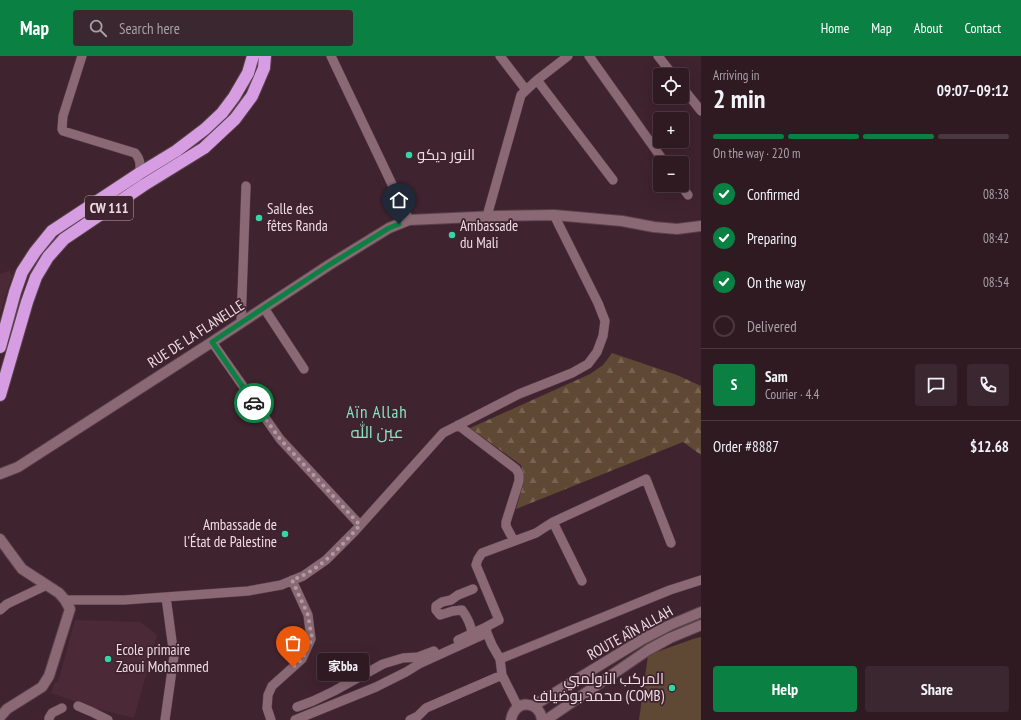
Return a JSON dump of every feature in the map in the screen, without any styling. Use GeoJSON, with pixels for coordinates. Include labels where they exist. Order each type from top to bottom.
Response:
{"type":"FeatureCollection","features":[{"type":"Feature","properties":{"kind":"highway","name":"CW 111"},"geometry":{"type":"LineString","coordinates":[[0,347],[22,272],[35,252],[52,231],[140,173],[176,152],[205,129],[222,113],[234,97],[248,73],[253,56]]}},
{"type":"Feature","properties":{"kind":"highway","name":"CW 111"},"geometry":{"type":"LineString","coordinates":[[0,395],[27,302],[36,277],[48,257],[64,239],[144,185],[204,148],[234,119],[252,96],[264,68],[265,56]]}},
{"type":"Feature","properties":{"kind":"street"},"geometry":{"type":"LineString","coordinates":[[82,56],[63,116],[62,129],[64,131],[135,153],[139,158],[140,173]]}},
{"type":"Feature","properties":{"kind":"street"},"geometry":{"type":"LineString","coordinates":[[331,56],[409,220]]}},
{"type":"Feature","properties":{"kind":"street"},"geometry":{"type":"LineString","coordinates":[[491,56],[502,58],[526,90]]}},
{"type":"Feature","properties":{"kind":"street"},"geometry":{"type":"LineString","coordinates":[[488,216],[520,95],[568,56]]}},
{"type":"Feature","properties":{"kind":"street"},"geometry":{"type":"LineString","coordinates":[[589,56],[660,156]]}},
{"type":"Feature","properties":{"kind":"street"},"geometry":{"type":"LineString","coordinates":[[658,56],[667,68]]}},
{"type":"Feature","properties":{"kind":"street"},"geometry":{"type":"LineString","coordinates":[[537,80],[613,180]]}},
{"type":"Feature","properties":{"kind":"street"},"geometry":{"type":"LineString","coordinates":[[689,96],[701,111]]}},
{"type":"Feature","properties":{"kind":"street"},"geometry":{"type":"LineString","coordinates":[[241,323],[246,186]]}},
{"type":"Feature","properties":{"kind":"street"},"geometry":{"type":"LineString","coordinates":[[65,600],[124,600],[248,591],[281,585],[303,576],[326,560],[360,525],[443,433],[519,394],[572,373],[588,364],[597,352],[603,336],[605,321],[598,303],[554,215]]}},
{"type":"Feature","properties":{"kind":"street","name":"RUE DE LA FLANELLE"},"geometry":{"type":"LineString","coordinates":[[0,474],[18,467],[329,265],[389,228],[409,220],[488,216],[554,215],[622,221],[654,227],[676,229],[701,226]]}},
{"type":"Feature","properties":{"kind":"street"},"geometry":{"type":"LineString","coordinates":[[264,308],[304,370]]}},
{"type":"Feature","properties":{"kind":"street"},"geometry":{"type":"LineString","coordinates":[[212,342],[280,439],[360,525]]}},
{"type":"Feature","properties":{"kind":"street"},"geometry":{"type":"LineString","coordinates":[[458,425],[516,468],[519,474],[519,481],[506,522],[506,526],[514,541]]}},
{"type":"Feature","properties":{"kind":"street"},"geometry":{"type":"LineString","coordinates":[[295,720],[376,687],[486,630],[499,620],[476,566],[482,553],[536,533],[553,522],[646,479],[671,543]]}},
{"type":"Feature","properties":{"kind":"street"},"geometry":{"type":"LineString","coordinates":[[553,522],[582,581]]}},
{"type":"Feature","properties":{"kind":"street"},"geometry":{"type":"LineString","coordinates":[[0,539],[22,568],[59,593],[70,609],[49,676],[42,687],[7,709],[0,717]]}},
{"type":"Feature","properties":{"kind":"street"},"geometry":{"type":"LineString","coordinates":[[271,720],[267,708],[268,695],[272,686],[302,659],[312,639],[308,615],[292,580]]}},
{"type":"Feature","properties":{"kind":"street"},"geometry":{"type":"LineString","coordinates":[[500,659],[670,590],[701,580]]}},
{"type":"Feature","properties":{"kind":"street"},"geometry":{"type":"LineString","coordinates":[[0,610],[7,604],[47,585]]}},
{"type":"Feature","properties":{"kind":"street"},"geometry":{"type":"LineString","coordinates":[[472,633],[467,616],[462,610],[440,615],[436,610],[436,606],[473,589]]}},
{"type":"Feature","properties":{"kind":"street"},"geometry":{"type":"LineString","coordinates":[[164,720],[174,656],[166,597]]}},
{"type":"Feature","properties":{"kind":"street","name":"ROUTE AÎN ALLAH"},"geometry":{"type":"LineString","coordinates":[[533,706],[670,625],[701,612]]}},
{"type":"Feature","properties":{"kind":"street","name":"ROUTE AÎN ALLAH"},"geometry":{"type":"LineString","coordinates":[[546,720],[648,650],[670,638],[701,625]]}},
{"type":"Feature","properties":{"kind":"street"},"geometry":{"type":"LineString","coordinates":[[297,707],[334,691],[383,664],[403,658],[418,657],[472,633],[486,630]]}},
{"type":"Feature","properties":{"kind":"street"},"geometry":{"type":"LineString","coordinates":[[486,630],[500,659],[502,675],[518,707]]}},
{"type":"Feature","properties":{"kind":"street"},"geometry":{"type":"LineString","coordinates":[[410,720],[418,716],[426,708],[502,675]]}},
{"type":"Feature","properties":{"kind":"street"},"geometry":{"type":"LineString","coordinates":[[511,719],[518,707],[525,704],[533,706],[537,709],[542,720]]}},
{"type":"Feature","properties":{"kind":"street"},"geometry":{"type":"LineString","coordinates":[[78,706],[108,720]]}},
{"type":"Feature","properties":{"kind":"street"},"geometry":{"type":"LineString","coordinates":[[49,720],[52,713],[62,708]]}},
{"type":"Feature","properties":{"kind":"shaded area"},"geometry":{"type":"Polygon","coordinates":[[[10,270],[12,276],[0,313],[0,274],[10,270]]]}},
{"type":"Feature","properties":{"kind":"shaded area","name":"Ecole primaire Zaoui Mohammed"},"geometry":{"type":"Polygon","coordinates":[[[75,620],[140,622],[157,635],[134,718],[97,709],[51,693],[55,682],[58,682],[75,620]]]}},
{"type":"Feature","properties":{"kind":"green space"},"geometry":{"type":"Polygon","coordinates":[[[612,353],[677,375],[701,386],[701,455],[683,442],[516,509],[524,481],[521,465],[470,428],[590,374],[603,365],[612,353]]]}},
{"type":"Feature","properties":{"kind":"green space","name":"المركب الأولمبي محمد بوضياف (COMB)"},"geometry":{"type":"Polygon","coordinates":[[[701,637],[701,720],[639,720],[648,655],[701,637]]]}},
{"type":"Feature","properties":{"kind":"way so far"},"geometry":{"type":"LineString","coordinates":[[254,403],[280,439],[360,525],[326,560],[303,576],[292,580],[308,615],[312,639],[302,659],[293,667]]}},
{"type":"Feature","properties":{"kind":"place","name":"النور ديكو"},"geometry":{"type":"Point","coordinates":[409,155]}},
{"type":"Feature","properties":{"kind":"place","name":"Salle des fêtes Randa"},"geometry":{"type":"Point","coordinates":[259,218]}},
{"type":"Feature","properties":{"kind":"place","name":"Ambassade du Mali"},"geometry":{"type":"Point","coordinates":[452,235]}},
{"type":"Feature","properties":{"kind":"place","name":"Ambassade de l'État de Palestine"},"geometry":{"type":"Point","coordinates":[285,534]}},
{"type":"Feature","properties":{"kind":"place","name":"Ecole primaire Zaoui Mohammed"},"geometry":{"type":"Point","coordinates":[108,659]}},
{"type":"Feature","properties":{"kind":"place","name":"家bba"},"geometry":{"type":"Point","coordinates":[293,667]}},
{"type":"Feature","properties":{"kind":"place","name":"المركب الأولمبي محمد بوضياف (COMB)"},"geometry":{"type":"Point","coordinates":[672,688]}},
{"type":"Feature","properties":{"kind":"district","name":"Aïn Allah عين الله"},"geometry":{"type":"Point","coordinates":[377,422]}},
{"type":"Feature","properties":{"kind":"route"},"geometry":{"type":"LineString","coordinates":[[254,403],[212,342],[329,265],[389,228],[399,224]]}}]}
